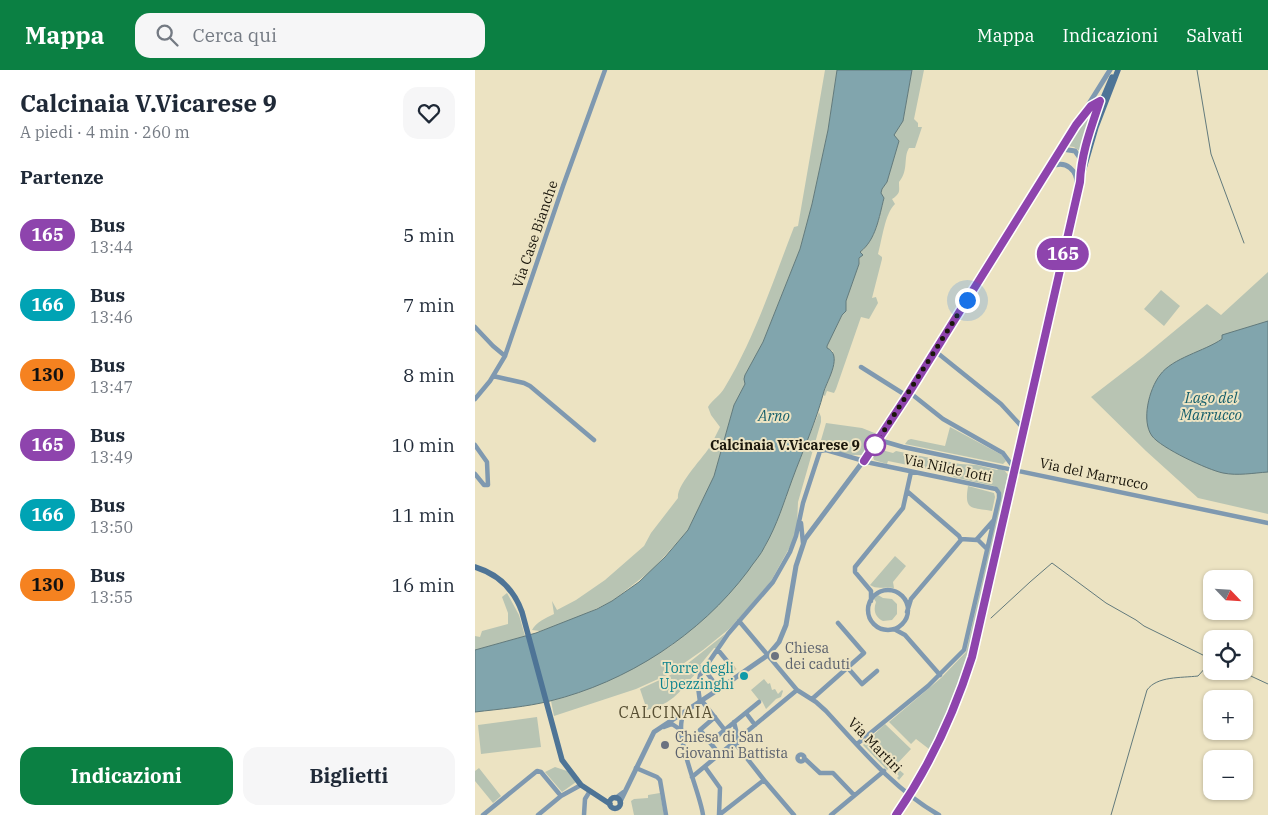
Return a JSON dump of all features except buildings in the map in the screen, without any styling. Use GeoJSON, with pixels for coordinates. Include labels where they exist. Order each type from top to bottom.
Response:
{"type":"FeatureCollection","features":[{"type":"Feature","properties":{"kind":"main road"},"geometry":{"type":"LineString","coordinates":[[896,815],[910,795],[939,742],[965,680],[978,633],[1077,194],[1096,126],[1117,70]]}},
{"type":"Feature","properties":{"kind":"main road"},"geometry":{"type":"LineString","coordinates":[[1080,182],[1083,159],[1100,101],[1117,70]]}},
{"type":"Feature","properties":{"kind":"main road"},"geometry":{"type":"LineString","coordinates":[[475,567],[498,578],[511,591],[519,606],[526,629],[562,760],[581,785],[615,803],[615,815]]}},
{"type":"Feature","properties":{"kind":"street","name":"Via Case Bianche"},"geometry":{"type":"LineString","coordinates":[[475,399],[493,376],[505,356],[605,70]]}},
{"type":"Feature","properties":{"kind":"street"},"geometry":{"type":"LineString","coordinates":[[615,803],[628,788],[653,733],[701,702],[738,673],[767,655],[778,644],[784,631],[803,544],[818,520],[879,440],[1110,70]]}},
{"type":"Feature","properties":{"kind":"street"},"geometry":{"type":"LineString","coordinates":[[1076,125],[1091,106],[1100,101],[1110,89]]}},
{"type":"Feature","properties":{"kind":"street"},"geometry":{"type":"LineString","coordinates":[[1062,149],[1075,151],[1083,159],[1084,170]]}},
{"type":"Feature","properties":{"kind":"street"},"geometry":{"type":"LineString","coordinates":[[1051,167],[1061,164],[1074,171],[1077,179],[1077,194]]}},
{"type":"Feature","properties":{"kind":"street"},"geometry":{"type":"LineString","coordinates":[[475,327],[505,356]]}},
{"type":"Feature","properties":{"kind":"street"},"geometry":{"type":"LineString","coordinates":[[935,351],[1001,404],[1024,429]]}},
{"type":"Feature","properties":{"kind":"street"},"geometry":{"type":"LineString","coordinates":[[861,367],[908,394],[943,419],[1003,453],[1015,469]]}},
{"type":"Feature","properties":{"kind":"street"},"geometry":{"type":"LineString","coordinates":[[493,376],[530,386],[594,440]]}},
{"type":"Feature","properties":{"kind":"street","name":"Via del Marrucco"},"geometry":{"type":"LineString","coordinates":[[879,440],[1268,523]]}},
{"type":"Feature","properties":{"kind":"street"},"geometry":{"type":"LineString","coordinates":[[475,445],[487,462],[488,485],[484,485],[475,474]]}},
{"type":"Feature","properties":{"kind":"street","name":"Via Nilde Iotti"},"geometry":{"type":"LineString","coordinates":[[800,517],[820,451],[826,450],[911,472],[997,489],[1000,496],[964,650],[940,675],[857,744]]}},
{"type":"Feature","properties":{"kind":"street"},"geometry":{"type":"LineString","coordinates":[[905,634],[897,630],[881,628],[873,622],[869,610],[871,590],[855,572],[855,567],[903,508],[911,472]]}},
{"type":"Feature","properties":{"kind":"street"},"geometry":{"type":"LineString","coordinates":[[907,492],[961,539],[977,540],[987,549]]}},
{"type":"Feature","properties":{"kind":"street"},"geometry":{"type":"LineString","coordinates":[[800,517],[803,544]]}},
{"type":"Feature","properties":{"kind":"street"},"geometry":{"type":"LineString","coordinates":[[794,815],[701,702],[698,695],[698,680],[728,634],[779,573],[794,542],[800,517]]}},
{"type":"Feature","properties":{"kind":"street","name":"Via Nilde Iotti"},"geometry":{"type":"LineString","coordinates":[[977,540],[994,520]]}},
{"type":"Feature","properties":{"kind":"street"},"geometry":{"type":"LineString","coordinates":[[940,675],[905,634],[903,628],[911,598],[961,539]]}},
{"type":"Feature","properties":{"kind":"street"},"geometry":{"type":"LineString","coordinates":[[871,601],[880,592],[887,590],[894,591],[905,600],[907,615],[900,625],[892,629]]}},
{"type":"Feature","properties":{"kind":"street","name":"Via Martiri"},"geometry":{"type":"LineString","coordinates":[[739,621],[797,690],[826,711],[910,795],[923,806],[939,815]]}},
{"type":"Feature","properties":{"kind":"street"},"geometry":{"type":"LineString","coordinates":[[811,699],[864,653],[837,623]]}},
{"type":"Feature","properties":{"kind":"street"},"geometry":{"type":"LineString","coordinates":[[718,650],[732,667]]}},
{"type":"Feature","properties":{"kind":"street"},"geometry":{"type":"LineString","coordinates":[[847,668],[862,684],[877,671]]}},
{"type":"Feature","properties":{"kind":"street"},"geometry":{"type":"LineString","coordinates":[[704,669],[719,689]]}},
{"type":"Feature","properties":{"kind":"street"},"geometry":{"type":"LineString","coordinates":[[692,777],[797,690]]}},
{"type":"Feature","properties":{"kind":"street"},"geometry":{"type":"LineString","coordinates":[[709,742],[759,702]]}},
{"type":"Feature","properties":{"kind":"street"},"geometry":{"type":"LineString","coordinates":[[746,713],[755,725]]}},
{"type":"Feature","properties":{"kind":"street"},"geometry":{"type":"LineString","coordinates":[[683,714],[680,721],[682,732],[703,815]]}},
{"type":"Feature","properties":{"kind":"street"},"geometry":{"type":"LineString","coordinates":[[715,718],[700,730],[720,755]]}},
{"type":"Feature","properties":{"kind":"street"},"geometry":{"type":"LineString","coordinates":[[734,722],[736,730],[735,743]]}},
{"type":"Feature","properties":{"kind":"street"},"geometry":{"type":"LineString","coordinates":[[659,729],[673,724],[682,732]]}},
{"type":"Feature","properties":{"kind":"street"},"geometry":{"type":"LineString","coordinates":[[804,758],[819,773],[833,773],[854,796]]}},
{"type":"Feature","properties":{"kind":"street"},"geometry":{"type":"LineString","coordinates":[[705,767],[720,788],[719,815]]}},
{"type":"Feature","properties":{"kind":"street"},"geometry":{"type":"LineString","coordinates":[[636,768],[660,780],[666,815]]}},
{"type":"Feature","properties":{"kind":"street"},"geometry":{"type":"LineString","coordinates":[[483,815],[537,771],[541,772],[561,796]]}},
{"type":"Feature","properties":{"kind":"street"},"geometry":{"type":"LineString","coordinates":[[831,815],[884,771]]}},
{"type":"Feature","properties":{"kind":"street"},"geometry":{"type":"LineString","coordinates":[[719,815],[764,780]]}},
{"type":"Feature","properties":{"kind":"street"},"geometry":{"type":"LineString","coordinates":[[538,815],[561,796],[581,785]]}},
{"type":"Feature","properties":{"kind":"street"},"geometry":{"type":"LineString","coordinates":[[584,815],[585,799],[590,791]]}},
{"type":"Feature","properties":{"kind":"green space"},"geometry":{"type":"Polygon","coordinates":[[[825,70],[837,70],[828,130],[800,249],[763,342],[745,375],[745,384],[734,405],[714,476],[688,530],[652,570],[612,601],[579,617],[540,631],[532,630],[539,622],[554,614],[552,601],[557,610],[576,600],[605,580],[644,546],[651,533],[678,498],[681,486],[711,445],[720,427],[711,415],[708,407],[723,390],[736,368],[763,308],[794,227],[798,226],[825,70]]]}},
{"type":"Feature","properties":{"kind":"green space"},"geometry":{"type":"Polygon","coordinates":[[[912,70],[924,70],[914,119],[918,123],[918,127],[922,127],[915,148],[909,148],[907,152],[904,173],[899,182],[899,192],[892,199],[895,204],[884,227],[878,254],[882,259],[872,298],[876,297],[878,303],[869,319],[861,317],[836,389],[834,393],[827,391],[825,396],[823,395],[832,368],[833,357],[833,351],[827,348],[827,346],[845,309],[859,264],[860,252],[870,241],[878,220],[884,198],[881,193],[882,189],[887,182],[899,141],[893,135],[903,121],[912,70]]]}},
{"type":"Feature","properties":{"kind":"green space"},"geometry":{"type":"Polygon","coordinates":[[[1097,105],[1081,152],[1074,147],[1067,146],[1089,112],[1097,105]]]}},
{"type":"Feature","properties":{"kind":"green space"},"geometry":{"type":"Polygon","coordinates":[[[1268,272],[1268,514],[1198,498],[1146,451],[1091,397],[1207,304],[1221,315],[1268,272]]]}},
{"type":"Feature","properties":{"kind":"green space"},"geometry":{"type":"Polygon","coordinates":[[[1161,290],[1180,306],[1164,326],[1144,309],[1161,290]]]}},
{"type":"Feature","properties":{"kind":"green space"},"geometry":{"type":"Polygon","coordinates":[[[819,412],[821,422],[798,502],[797,527],[792,543],[771,581],[749,607],[729,629],[667,675],[636,689],[554,716],[551,701],[592,687],[631,669],[671,646],[765,547],[819,412]]]}},
{"type":"Feature","properties":{"kind":"green space"},"geometry":{"type":"Polygon","coordinates":[[[826,423],[862,428],[877,434],[862,455],[850,455],[819,447],[826,423]]]}},
{"type":"Feature","properties":{"kind":"green space"},"geometry":{"type":"Polygon","coordinates":[[[950,427],[1002,455],[1006,461],[1003,464],[905,444],[911,439],[945,446],[950,427]]]}},
{"type":"Feature","properties":{"kind":"green space"},"geometry":{"type":"Polygon","coordinates":[[[878,449],[997,470],[999,468],[1008,475],[970,654],[951,707],[929,749],[916,739],[911,744],[889,722],[941,678],[966,652],[1001,492],[994,486],[953,477],[953,474],[888,461],[887,464],[874,460],[872,453],[878,449]]]}},
{"type":"Feature","properties":{"kind":"green space"},"geometry":{"type":"Polygon","coordinates":[[[968,486],[994,493],[992,511],[974,508],[968,504],[968,486]]]}},
{"type":"Feature","properties":{"kind":"green space"},"geometry":{"type":"Polygon","coordinates":[[[895,556],[906,566],[893,582],[894,588],[870,585],[895,556]]]}},
{"type":"Feature","properties":{"kind":"green space"},"geometry":{"type":"Polygon","coordinates":[[[507,593],[519,615],[525,636],[475,650],[475,636],[480,637],[482,631],[508,624],[508,613],[502,597],[507,593]]]}},
{"type":"Feature","properties":{"kind":"green space"},"geometry":{"type":"Polygon","coordinates":[[[878,595],[883,598],[892,599],[897,604],[897,614],[892,620],[883,621],[876,615],[876,602],[874,599],[878,595]]]}},
{"type":"Feature","properties":{"kind":"green space"},"geometry":{"type":"Polygon","coordinates":[[[725,634],[716,648],[700,665],[704,666],[674,697],[647,710],[640,689],[677,672],[725,634]]]}},
{"type":"Feature","properties":{"kind":"green space"},"geometry":{"type":"Polygon","coordinates":[[[764,679],[768,684],[770,683],[772,690],[775,689],[778,694],[783,691],[781,697],[776,699],[766,709],[762,701],[751,690],[764,679]]]}},
{"type":"Feature","properties":{"kind":"green space"},"geometry":{"type":"Polygon","coordinates":[[[537,717],[541,747],[481,754],[478,725],[537,717]]]}},
{"type":"Feature","properties":{"kind":"green space"},"geometry":{"type":"Polygon","coordinates":[[[885,724],[911,749],[895,766],[904,774],[899,780],[897,778],[899,776],[890,767],[887,770],[863,745],[885,724]]]}},
{"type":"Feature","properties":{"kind":"green space"},"geometry":{"type":"Polygon","coordinates":[[[555,767],[567,771],[576,782],[562,792],[545,772],[555,767]]]}},
{"type":"Feature","properties":{"kind":"green space"},"geometry":{"type":"Polygon","coordinates":[[[479,768],[501,796],[493,803],[475,781],[475,771],[479,768]]]}},
{"type":"Feature","properties":{"kind":"green space"},"geometry":{"type":"Polygon","coordinates":[[[660,793],[664,815],[634,815],[631,801],[648,798],[648,795],[660,793]]]}},
{"type":"Feature","properties":{"kind":"water","name":"Arno"},"geometry":{"type":"Polygon","coordinates":[[[837,70],[912,70],[903,121],[894,135],[899,141],[887,182],[882,189],[881,193],[884,198],[878,220],[870,241],[860,252],[863,255],[859,258],[859,264],[846,301],[846,311],[842,315],[827,346],[834,356],[833,368],[780,513],[763,549],[748,571],[708,616],[660,653],[634,668],[607,682],[579,693],[550,701],[475,712],[475,650],[536,633],[597,609],[612,601],[639,582],[665,557],[688,530],[714,476],[734,405],[745,384],[745,375],[763,342],[800,249],[828,130],[837,70]]]}},
{"type":"Feature","properties":{"kind":"water","name":"Lago del Marrucco"},"geometry":{"type":"Polygon","coordinates":[[[1268,321],[1268,472],[1223,473],[1185,458],[1157,441],[1152,436],[1147,422],[1148,405],[1156,381],[1165,369],[1180,359],[1222,339],[1222,335],[1268,321]]]}},
{"type":"Feature","properties":{"kind":"waterway"},"geometry":{"type":"LineString","coordinates":[[1197,70],[1211,154],[1244,243]]}},
{"type":"Feature","properties":{"kind":"waterway"},"geometry":{"type":"LineString","coordinates":[[991,618],[1052,563],[1106,603],[1144,626],[1203,655]]}},
{"type":"Feature","properties":{"kind":"waterway"},"geometry":{"type":"LineString","coordinates":[[1111,815],[1147,690],[1157,682],[1198,676],[1203,670]]}},
{"type":"Feature","properties":{"kind":"waterway"},"geometry":{"type":"LineString","coordinates":[[1253,677],[1268,684]]}},
{"type":"Feature","properties":{"kind":"tunnel"},"geometry":{"type":"LineString","coordinates":[[732,667],[736,672]]}},
{"type":"Feature","properties":{"kind":"bus line","name":"165"},"geometry":{"type":"LineString","coordinates":[[864,461],[907,396],[1076,125],[1091,106],[1100,101],[1085,149],[1080,182],[972,657],[955,706],[939,742],[919,780],[896,815]]}},
{"type":"Feature","properties":{"kind":"place","name":"Calcinaia V.Vicarese 9"},"geometry":{"type":"Point","coordinates":[875,445]}},
{"type":"Feature","properties":{"kind":"place","name":"Chiesa dei caduti"},"geometry":{"type":"Point","coordinates":[775,656]}},
{"type":"Feature","properties":{"kind":"place","name":"Torre degli Upezzinghi"},"geometry":{"type":"Point","coordinates":[744,676]}},
{"type":"Feature","properties":{"kind":"place","name":"Chiesa di San Giovanni Battista"},"geometry":{"type":"Point","coordinates":[665,745]}},
{"type":"Feature","properties":{"kind":"district","name":"CALCINAIA"},"geometry":{"type":"Point","coordinates":[666,712]}},
{"type":"Feature","properties":{"kind":"route"},"geometry":{"type":"LineString","coordinates":[[875,445],[967,300]]}}]}
